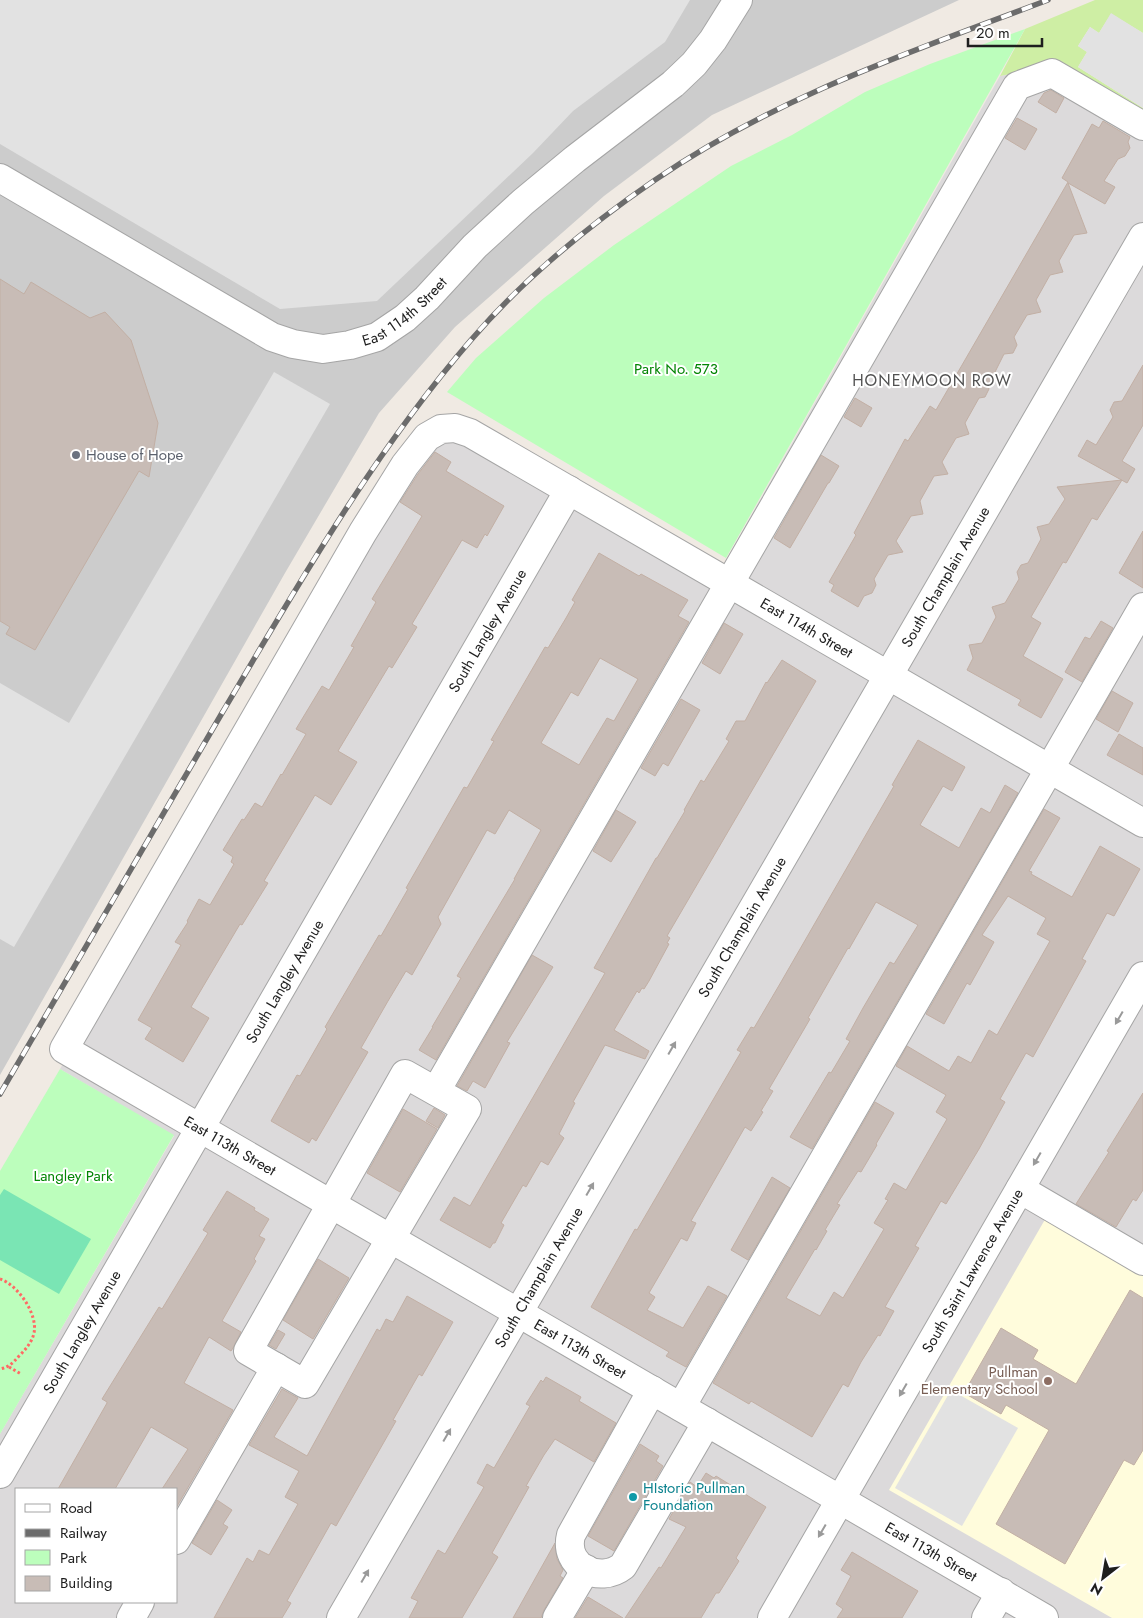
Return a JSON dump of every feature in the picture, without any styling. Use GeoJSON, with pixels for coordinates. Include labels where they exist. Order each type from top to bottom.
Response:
{"type":"FeatureCollection","features":[{"type":"Feature","properties":{"kind":"street","name":"East 114th Street"},"geometry":{"type":"LineString","coordinates":[[0,178],[272,337],[293,344],[323,349],[350,345],[377,337],[405,318],[428,298],[475,246],[524,202],[575,158],[673,84],[694,64],[713,40],[738,0]]}},
{"type":"Feature","properties":{"kind":"street"},"geometry":{"type":"LineString","coordinates":[[436,1091],[1017,86],[1052,73],[1143,126]]}},
{"type":"Feature","properties":{"kind":"street","name":"South Champlain Avenue"},"geometry":{"type":"LineString","coordinates":[[341,1618],[1143,237]]}},
{"type":"Feature","properties":{"kind":"street","name":"East 114th Street"},"geometry":{"type":"LineString","coordinates":[[64,1049],[363,532],[405,465],[427,437],[441,429],[455,428],[470,433],[1143,823]]}},
{"type":"Feature","properties":{"kind":"street","name":"South Langley Avenue"},"geometry":{"type":"LineString","coordinates":[[0,1474],[569,490]]}},
{"type":"Feature","properties":{"kind":"street"},"geometry":{"type":"LineString","coordinates":[[681,1407],[1143,608]]}},
{"type":"Feature","properties":{"kind":"street","name":"South Saint Lawrence Avenue"},"geometry":{"type":"LineString","coordinates":[[772,1618],[1143,976]]}},
{"type":"Feature","properties":{"kind":"street","name":"East 113th Street"},"geometry":{"type":"LineString","coordinates":[[64,1049],[1044,1618]]}},
{"type":"Feature","properties":{"kind":"street"},"geometry":{"type":"LineString","coordinates":[[405,1074],[466,1109],[306,1384],[248,1351],[331,1204],[405,1074]]}},
{"type":"Feature","properties":{"kind":"street"},"geometry":{"type":"LineString","coordinates":[[1020,1189],[1143,1261]]}},
{"type":"Feature","properties":{"kind":"street"},"geometry":{"type":"LineString","coordinates":[[178,1537],[276,1367]]}},
{"type":"Feature","properties":{"kind":"street"},"geometry":{"type":"LineString","coordinates":[[652,1390],[571,1534],[569,1550],[572,1557],[586,1569],[604,1574],[623,1566],[707,1422]]}},
{"type":"Feature","properties":{"kind":"street"},"geometry":{"type":"LineString","coordinates":[[557,1618],[586,1569]]}},
{"type":"Feature","properties":{"kind":"street"},"geometry":{"type":"LineString","coordinates":[[986,1618],[1001,1592]]}},
{"type":"Feature","properties":{"kind":"street"},"geometry":{"type":"LineString","coordinates":[[131,1618],[139,1603]]}},
{"type":"Feature","properties":{"kind":"path"},"geometry":{"type":"LineString","coordinates":[[0,1279],[18,1290],[28,1305],[35,1331],[30,1343],[9,1367],[0,1369]]}},
{"type":"Feature","properties":{"kind":"path"},"geometry":{"type":"LineString","coordinates":[[9,1367],[21,1374]]}},
{"type":"Feature","properties":{"kind":"shaded area"},"geometry":{"type":"Polygon","coordinates":[[[0,0],[959,0],[712,115],[604,196],[455,327],[379,413],[285,573],[0,1075],[0,0]]]}},
{"type":"Feature","properties":{"kind":"shaded area"},"geometry":{"type":"Polygon","coordinates":[[[0,0],[690,0],[665,42],[573,111],[533,153],[377,301],[280,309],[0,144],[0,0]]]}},
{"type":"Feature","properties":{"kind":"shaded area"},"geometry":{"type":"Polygon","coordinates":[[[1111,13],[1143,33],[1143,108],[1078,67],[1087,52],[1078,46],[1090,27],[1099,33],[1111,13]]]}},
{"type":"Feature","properties":{"kind":"shaded area"},"geometry":{"type":"Polygon","coordinates":[[[1051,66],[1143,121],[1143,1618],[0,1618],[0,1434],[174,1136],[60,1069],[360,544],[406,467],[451,432],[714,581],[1000,76],[1051,66]]]}},
{"type":"Feature","properties":{"kind":"shaded area"},"geometry":{"type":"Polygon","coordinates":[[[274,372],[330,404],[14,947],[0,939],[0,683],[69,723],[274,372]]]}},
{"type":"Feature","properties":{"kind":"shaded area","name":"Pullman Elementary School"},"geometry":{"type":"Polygon","coordinates":[[[1047,1216],[1143,1271],[1143,1618],[1112,1618],[889,1490],[1047,1216]]]}},
{"type":"Feature","properties":{"kind":"shaded area"},"geometry":{"type":"Polygon","coordinates":[[[951,1390],[1018,1428],[962,1526],[895,1488],[951,1390]]]}},
{"type":"Feature","properties":{"kind":"green space"},"geometry":{"type":"Polygon","coordinates":[[[1095,0],[1143,0],[1143,33],[1111,14],[1099,33],[1090,27],[1078,46],[1087,52],[1078,67],[1143,108],[1143,121],[1051,66],[1000,76],[1025,29],[1095,0]]]}},
{"type":"Feature","properties":{"kind":"green space","name":"Park No. 573"},"geometry":{"type":"Polygon","coordinates":[[[1025,29],[726,558],[447,392],[476,358],[544,298],[614,245],[731,166],[792,135],[865,92],[930,64],[1025,29]]]}},
{"type":"Feature","properties":{"kind":"green space","name":"Langley Park"},"geometry":{"type":"Polygon","coordinates":[[[60,1069],[174,1135],[0,1434],[0,1171],[60,1069]]]}},
{"type":"Feature","properties":{"kind":"green space"},"geometry":{"type":"Polygon","coordinates":[[[4,1189],[91,1239],[59,1294],[0,1260],[0,1195],[4,1189]]]}},
{"type":"Feature","properties":{"kind":"building"},"geometry":{"type":"Polygon","coordinates":[[[1051,90],[1064,98],[1056,113],[1038,102],[1044,93],[1051,90]]]}},
{"type":"Feature","properties":{"kind":"building"},"geometry":{"type":"Polygon","coordinates":[[[1017,118],[1037,129],[1025,150],[1005,138],[1017,118]]]}},
{"type":"Feature","properties":{"kind":"building"},"geometry":{"type":"Polygon","coordinates":[[[1103,121],[1130,137],[1128,142],[1130,148],[1125,156],[1118,159],[1104,181],[1115,187],[1105,204],[1068,183],[1087,233],[1074,235],[1059,261],[1063,272],[1050,275],[1036,300],[1041,312],[1027,315],[1014,337],[1017,345],[1013,353],[1004,354],[988,386],[989,389],[985,397],[979,398],[965,423],[969,434],[956,438],[942,462],[948,474],[934,476],[920,501],[923,514],[911,516],[896,541],[903,552],[888,555],[874,579],[876,585],[872,593],[864,596],[858,607],[831,591],[834,585],[829,582],[856,535],[854,533],[905,439],[908,441],[930,406],[936,410],[1068,182],[1062,178],[1092,124],[1099,128],[1103,121]]]}},
{"type":"Feature","properties":{"kind":"building","name":"House of Hope"},"geometry":{"type":"Polygon","coordinates":[[[0,279],[24,294],[31,282],[90,318],[105,312],[131,340],[158,423],[149,477],[139,471],[35,650],[6,634],[10,627],[0,621],[0,279]]]}},
{"type":"Feature","properties":{"kind":"building"},"geometry":{"type":"Polygon","coordinates":[[[1143,365],[1143,425],[1122,461],[1135,469],[1127,483],[1078,456],[1087,440],[1096,445],[1113,417],[1110,410],[1114,402],[1122,401],[1143,365]]]}},
{"type":"Feature","properties":{"kind":"building"},"geometry":{"type":"Polygon","coordinates":[[[855,398],[872,408],[861,427],[844,417],[855,398]]]}},
{"type":"Feature","properties":{"kind":"building"},"geometry":{"type":"Polygon","coordinates":[[[435,452],[451,462],[446,471],[504,506],[487,536],[485,534],[477,548],[462,540],[412,624],[417,627],[392,668],[389,666],[338,751],[357,762],[331,805],[315,795],[264,881],[268,883],[242,925],[240,924],[191,1007],[209,1018],[183,1062],[145,1039],[152,1028],[138,1020],[181,945],[175,942],[188,922],[199,899],[210,905],[234,864],[231,862],[233,857],[223,850],[242,819],[244,820],[255,803],[262,807],[306,734],[296,729],[322,686],[329,690],[354,647],[351,646],[376,602],[372,599],[422,516],[400,502],[435,452]]]}},
{"type":"Feature","properties":{"kind":"building"},"geometry":{"type":"Polygon","coordinates":[[[821,455],[839,466],[790,548],[774,538],[821,455]]]}},
{"type":"Feature","properties":{"kind":"building"},"geometry":{"type":"Polygon","coordinates":[[[1122,480],[1097,520],[1092,518],[1066,563],[1063,562],[1031,617],[1041,623],[1023,656],[1063,679],[1041,718],[1018,705],[1021,700],[967,670],[973,658],[969,645],[982,643],[996,617],[992,607],[1005,603],[1019,579],[1017,572],[1021,565],[1028,563],[1041,539],[1037,527],[1049,524],[1065,499],[1057,487],[1122,480]]]}},
{"type":"Feature","properties":{"kind":"building"},"geometry":{"type":"Polygon","coordinates":[[[1143,531],[1143,588],[1119,573],[1143,531]]]}},
{"type":"Feature","properties":{"kind":"building"},"geometry":{"type":"Polygon","coordinates":[[[599,553],[639,576],[641,574],[688,600],[678,616],[689,622],[436,1060],[419,1050],[461,978],[457,976],[515,879],[541,830],[509,810],[495,834],[487,830],[438,917],[441,924],[412,975],[406,971],[361,1048],[368,1052],[316,1141],[312,1138],[309,1143],[271,1121],[297,1075],[300,1076],[327,1029],[325,1027],[379,935],[381,936],[408,889],[406,888],[464,787],[467,788],[494,741],[491,740],[545,647],[548,648],[566,618],[575,602],[572,600],[599,553]],[[600,658],[578,696],[571,692],[541,743],[579,765],[607,718],[614,721],[638,679],[600,658]]]}},
{"type":"Feature","properties":{"kind":"building"},"geometry":{"type":"Polygon","coordinates":[[[1101,621],[1113,628],[1082,682],[1065,672],[1085,637],[1090,639],[1101,621]]]}},
{"type":"Feature","properties":{"kind":"building"},"geometry":{"type":"Polygon","coordinates":[[[724,623],[743,634],[720,674],[702,663],[724,623]]]}},
{"type":"Feature","properties":{"kind":"building"},"geometry":{"type":"Polygon","coordinates":[[[782,660],[816,681],[667,936],[670,938],[667,943],[669,944],[649,981],[644,989],[642,988],[639,993],[637,991],[614,1030],[649,1051],[645,1059],[605,1045],[573,1102],[575,1103],[559,1134],[564,1138],[548,1165],[541,1161],[526,1187],[523,1185],[501,1223],[504,1225],[495,1243],[490,1248],[440,1220],[454,1197],[470,1206],[605,973],[594,968],[656,858],[685,811],[701,780],[704,782],[729,741],[726,739],[736,721],[745,721],[766,682],[782,660]]]}},
{"type":"Feature","properties":{"kind":"building"},"geometry":{"type":"Polygon","coordinates":[[[1112,691],[1133,703],[1118,732],[1096,719],[1112,691]]]}},
{"type":"Feature","properties":{"kind":"building"},"geometry":{"type":"Polygon","coordinates":[[[681,699],[700,710],[668,766],[663,763],[655,776],[641,768],[681,699]]]}},
{"type":"Feature","properties":{"kind":"building"},"geometry":{"type":"Polygon","coordinates":[[[1119,734],[1143,748],[1143,775],[1107,755],[1119,734]]]}},
{"type":"Feature","properties":{"kind":"building"},"geometry":{"type":"Polygon","coordinates":[[[918,740],[965,767],[952,791],[943,786],[920,825],[959,848],[981,808],[990,813],[1005,785],[1018,793],[812,1149],[790,1137],[850,1041],[846,1039],[890,962],[894,964],[918,925],[876,902],[848,948],[808,1018],[810,1019],[769,1089],[773,1091],[761,1111],[763,1112],[751,1131],[745,1127],[691,1221],[696,1223],[687,1241],[681,1238],[649,1293],[655,1297],[647,1310],[683,1328],[708,1286],[727,1296],[686,1367],[666,1356],[669,1352],[591,1307],[635,1229],[637,1230],[741,1052],[737,1050],[751,1027],[754,1028],[781,982],[894,786],[892,785],[918,740]]]}},
{"type":"Feature","properties":{"kind":"building"},"geometry":{"type":"Polygon","coordinates":[[[1044,809],[1060,818],[1029,871],[1032,872],[1031,874],[1072,897],[1100,846],[1140,869],[1114,916],[1107,913],[1082,959],[1086,961],[1033,1057],[1026,1053],[1000,1099],[1005,1102],[979,1149],[946,1204],[941,1201],[915,1246],[919,1248],[885,1307],[894,1311],[880,1336],[878,1335],[861,1362],[848,1387],[843,1384],[812,1437],[751,1401],[749,1404],[713,1383],[875,1102],[894,1113],[861,1172],[858,1171],[837,1204],[840,1205],[825,1230],[827,1231],[786,1298],[820,1316],[834,1292],[843,1298],[884,1229],[874,1223],[888,1200],[885,1199],[894,1183],[906,1190],[947,1119],[936,1112],[946,1095],[896,1066],[907,1046],[949,1071],[958,1056],[971,1063],[989,1030],[997,1035],[1050,941],[1037,934],[1046,918],[1008,896],[982,935],[994,942],[970,985],[967,983],[944,1024],[926,1014],[1044,809]]]}},
{"type":"Feature","properties":{"kind":"building"},"geometry":{"type":"Polygon","coordinates":[[[616,810],[636,822],[611,862],[593,851],[616,810]]]}},
{"type":"Feature","properties":{"kind":"building"},"geometry":{"type":"Polygon","coordinates":[[[532,955],[553,967],[507,1042],[510,1043],[485,1088],[473,1081],[467,1091],[457,1086],[532,955]]]}},
{"type":"Feature","properties":{"kind":"building"},"geometry":{"type":"Polygon","coordinates":[[[1143,1093],[1143,1190],[1136,1201],[1133,1199],[1116,1227],[1076,1204],[1143,1093]]]}},
{"type":"Feature","properties":{"kind":"building"},"geometry":{"type":"Polygon","coordinates":[[[434,1108],[445,1115],[438,1128],[426,1121],[434,1108]]]}},
{"type":"Feature","properties":{"kind":"building"},"geometry":{"type":"Polygon","coordinates":[[[403,1109],[437,1129],[400,1192],[367,1173],[403,1109]]]}},
{"type":"Feature","properties":{"kind":"building"},"geometry":{"type":"Polygon","coordinates":[[[772,1177],[790,1188],[748,1260],[731,1250],[772,1177]]]}},
{"type":"Feature","properties":{"kind":"building"},"geometry":{"type":"Polygon","coordinates":[[[227,1191],[269,1219],[259,1236],[265,1239],[254,1259],[256,1261],[222,1321],[241,1332],[233,1348],[231,1351],[209,1337],[184,1383],[233,1410],[178,1505],[178,1488],[163,1488],[188,1449],[151,1427],[116,1488],[59,1488],[107,1403],[102,1399],[159,1307],[162,1309],[208,1233],[203,1230],[227,1191]]]}},
{"type":"Feature","properties":{"kind":"building"},"geometry":{"type":"Polygon","coordinates":[[[318,1259],[349,1278],[313,1339],[283,1320],[318,1259]]]}},
{"type":"Feature","properties":{"kind":"building"},"geometry":{"type":"Polygon","coordinates":[[[1130,1290],[1143,1298],[1143,1450],[1134,1465],[1124,1460],[1065,1564],[996,1524],[1049,1430],[1006,1405],[1001,1414],[964,1393],[1001,1328],[1038,1350],[1033,1359],[1076,1384],[1130,1290]]]}},
{"type":"Feature","properties":{"kind":"building"},"geometry":{"type":"Polygon","coordinates":[[[407,1296],[453,1322],[422,1376],[419,1374],[393,1420],[396,1421],[336,1526],[331,1523],[287,1601],[291,1603],[282,1618],[214,1618],[247,1558],[253,1562],[259,1550],[269,1555],[298,1504],[285,1497],[299,1471],[249,1445],[282,1389],[298,1398],[274,1437],[307,1456],[377,1329],[380,1331],[386,1319],[393,1322],[407,1296]]]}},
{"type":"Feature","properties":{"kind":"building"},"geometry":{"type":"Polygon","coordinates":[[[278,1330],[285,1334],[276,1349],[269,1345],[278,1330]]]}},
{"type":"Feature","properties":{"kind":"building"},"geometry":{"type":"Polygon","coordinates":[[[546,1377],[581,1397],[579,1401],[616,1423],[594,1462],[555,1439],[526,1486],[529,1487],[492,1553],[498,1557],[462,1618],[409,1618],[418,1601],[411,1598],[438,1550],[445,1554],[484,1487],[477,1483],[487,1464],[494,1468],[530,1406],[526,1404],[541,1380],[543,1382],[546,1377]]]}},
{"type":"Feature","properties":{"kind":"building","name":"HIstoric Pullman Foundation"},"geometry":{"type":"Polygon","coordinates":[[[640,1444],[659,1456],[656,1461],[663,1466],[614,1551],[588,1536],[640,1444]]]}},
{"type":"Feature","properties":{"kind":"building"},"geometry":{"type":"Polygon","coordinates":[[[706,1473],[714,1478],[716,1476],[766,1507],[736,1558],[739,1561],[701,1618],[625,1618],[659,1567],[661,1568],[686,1527],[669,1519],[690,1482],[697,1487],[706,1473]]]}},
{"type":"Feature","properties":{"kind":"building"},"geometry":{"type":"Polygon","coordinates":[[[217,1500],[232,1510],[223,1524],[228,1527],[211,1555],[192,1543],[217,1500]]]}},
{"type":"Feature","properties":{"kind":"building"},"geometry":{"type":"Polygon","coordinates":[[[555,1543],[557,1559],[563,1570],[560,1576],[563,1578],[541,1618],[513,1618],[555,1543]]]}},
{"type":"Feature","properties":{"kind":"building"},"geometry":{"type":"Polygon","coordinates":[[[852,1552],[918,1591],[902,1618],[837,1618],[843,1609],[836,1604],[851,1576],[841,1570],[852,1552]]]}},
{"type":"Feature","properties":{"kind":"building"},"geometry":{"type":"Polygon","coordinates":[[[588,1597],[623,1618],[575,1618],[588,1597]]]}},
{"type":"Feature","properties":{"kind":"railway"},"geometry":{"type":"LineString","coordinates":[[0,1094],[222,713],[338,521],[401,428],[435,383],[491,317],[535,274],[581,234],[655,180],[748,124],[846,78],[1048,0]]}},
{"type":"Feature","properties":{"kind":"place","name":"House of Hope"},"geometry":{"type":"Point","coordinates":[76,455]}},
{"type":"Feature","properties":{"kind":"place","name":"Pullman Elementary School"},"geometry":{"type":"Point","coordinates":[1048,1381]}},
{"type":"Feature","properties":{"kind":"place","name":"HIstoric Pullman Foundation"},"geometry":{"type":"Point","coordinates":[633,1497]}},
{"type":"Feature","properties":{"kind":"district","name":"HONEYMOON ROW"},"geometry":{"type":"Point","coordinates":[932,380]}}]}
